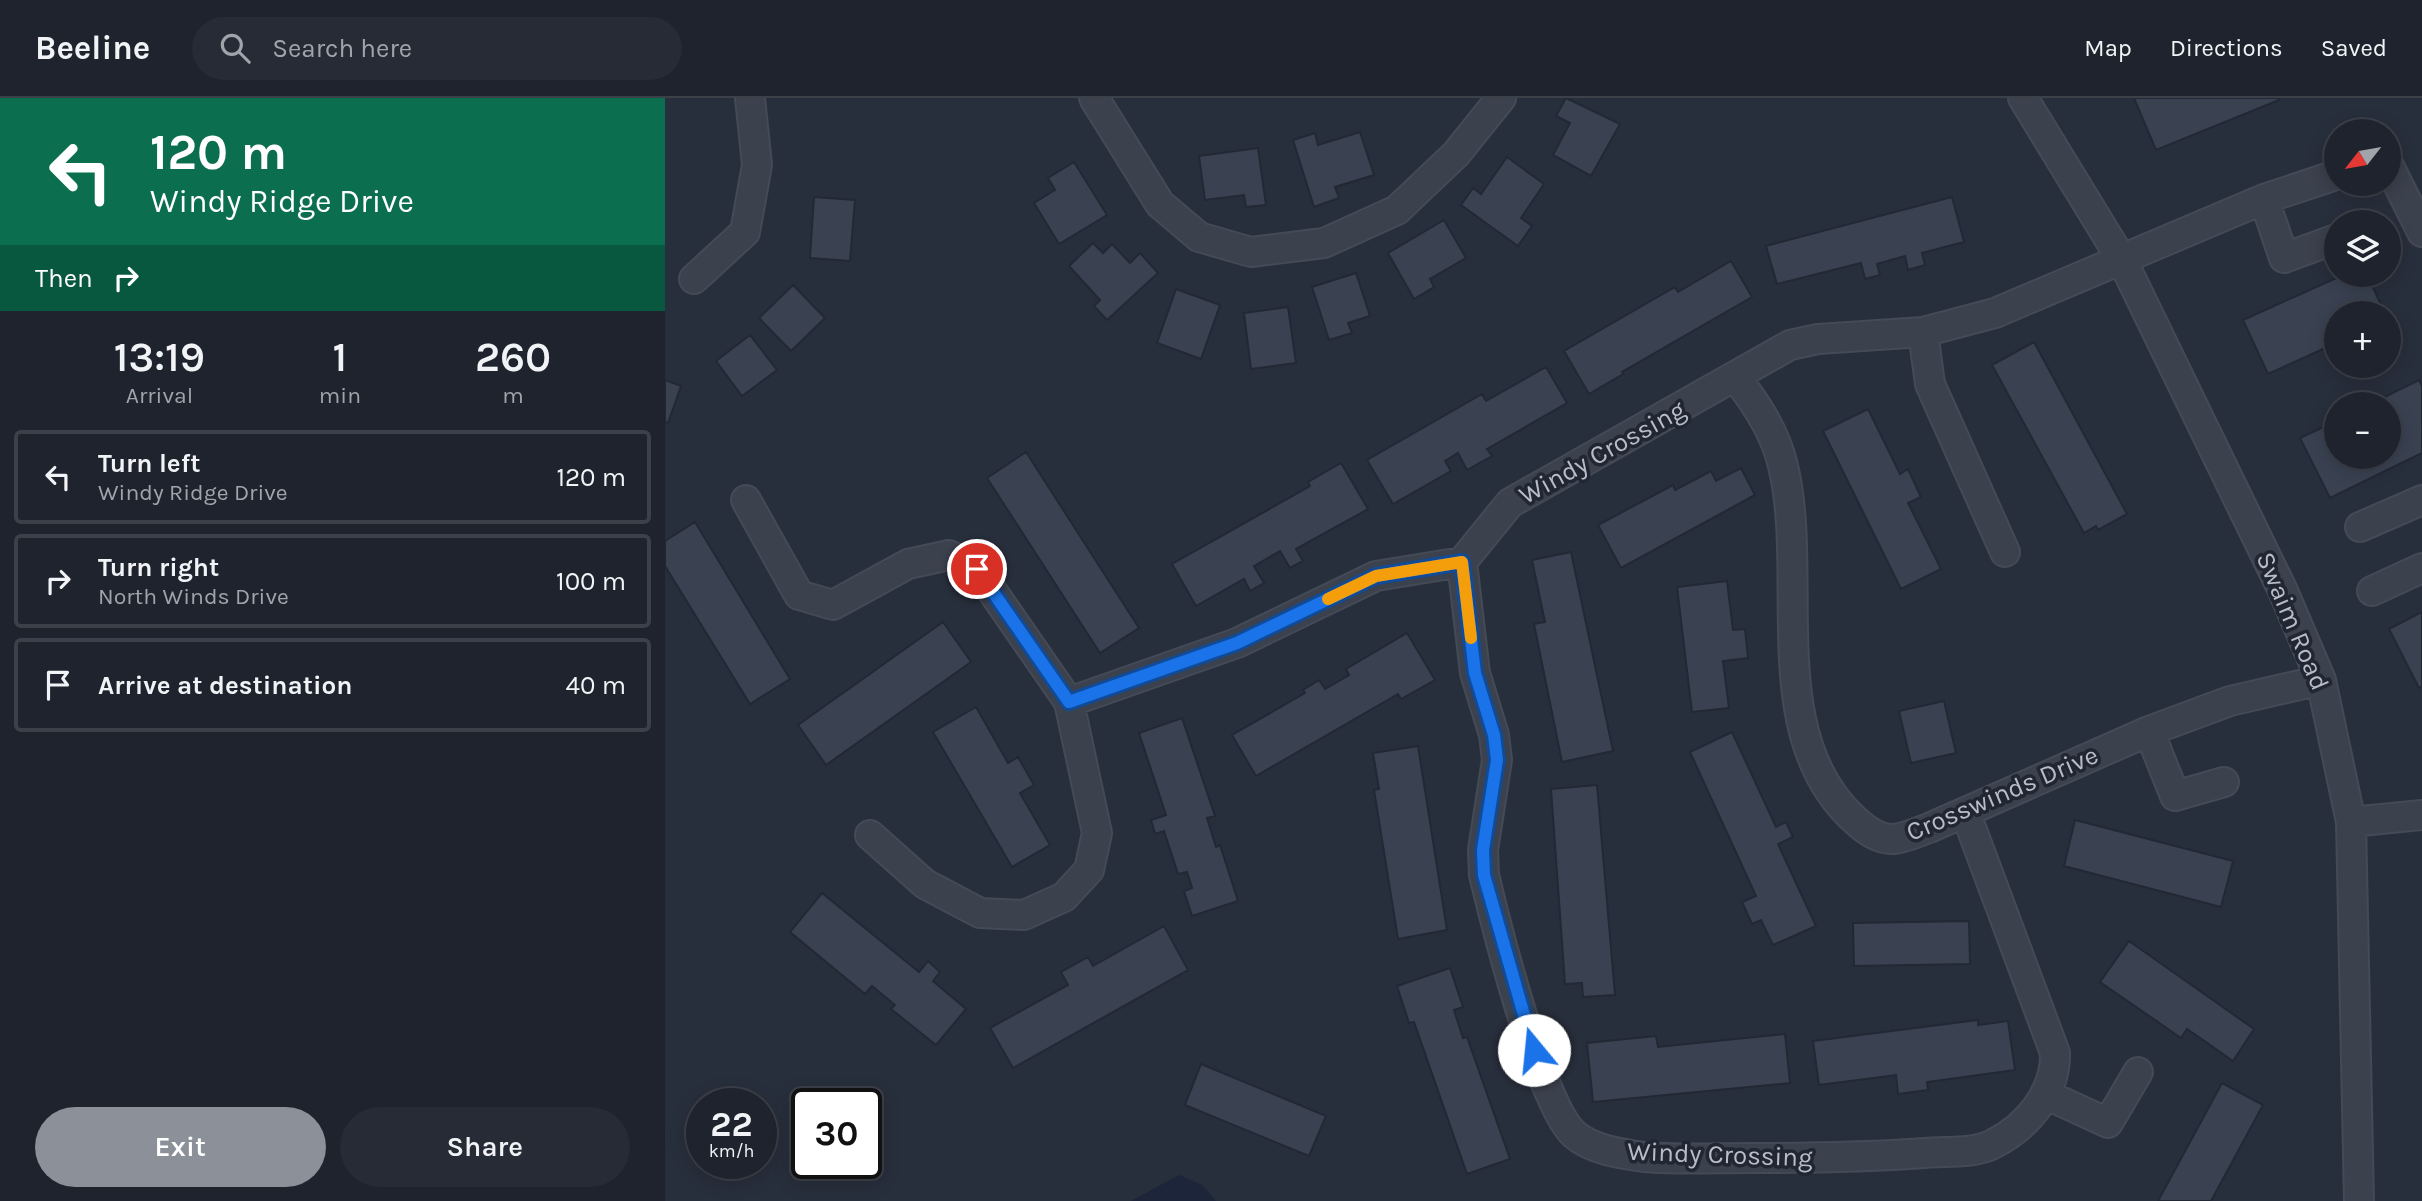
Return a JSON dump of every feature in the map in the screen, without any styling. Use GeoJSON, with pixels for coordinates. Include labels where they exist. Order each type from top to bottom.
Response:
{"type":"FeatureCollection","features":[{"type":"Feature","properties":{"kind":"street"},"geometry":{"type":"LineString","coordinates":[[694,279],[745,232],[757,165],[750,98]]}},
{"type":"Feature","properties":{"kind":"street"},"geometry":{"type":"LineString","coordinates":[[1094,98],[1160,204],[1199,237],[1251,252],[1324,243],[1397,210],[1456,155],[1501,98]]}},
{"type":"Feature","properties":{"kind":"street","name":"Swaim Road"},"geometry":{"type":"LineString","coordinates":[[2023,98],[2122,260],[2283,591],[2321,680],[2338,748],[2351,822],[2359,1201]]}},
{"type":"Feature","properties":{"kind":"street","name":"Windy Crossing"},"geometry":{"type":"LineString","coordinates":[[1966,814],[2055,1053],[2055,1066],[2034,1114],[2015,1131],[1980,1149],[1865,1157],[1644,1157],[1605,1150],[1572,1133],[1558,1110],[1534,1050],[1484,875],[1483,850],[1497,760],[1494,735],[1475,673],[1462,562],[1510,503],[1736,378],[1790,345],[1818,339],[1923,332],[1995,313],[2264,199],[2324,178]]}},
{"type":"Feature","properties":{"kind":"street"},"geometry":{"type":"LineString","coordinates":[[2401,190],[2422,232]]}},
{"type":"Feature","properties":{"kind":"street"},"geometry":{"type":"LineString","coordinates":[[2264,199],[2284,258],[2290,259],[2324,244]]}},
{"type":"Feature","properties":{"kind":"street"},"geometry":{"type":"LineString","coordinates":[[1923,332],[1930,384],[2005,552]]}},
{"type":"Feature","properties":{"kind":"street","name":"Crosswinds Drive"},"geometry":{"type":"LineString","coordinates":[[1736,378],[1756,403],[1783,465],[1790,530],[1799,710],[1815,760],[1831,795],[1868,831],[1892,839],[1966,814],[2149,731],[2230,701],[2321,680]]}},
{"type":"Feature","properties":{"kind":"street"},"geometry":{"type":"LineString","coordinates":[[746,500],[799,595],[810,599],[833,605],[908,564],[949,555],[977,569],[1069,702],[1097,833],[1089,870],[1064,897],[1024,915],[980,913],[925,884],[870,835]]}},
{"type":"Feature","properties":{"kind":"street"},"geometry":{"type":"LineString","coordinates":[[2360,527],[2422,500]]}},
{"type":"Feature","properties":{"kind":"street"},"geometry":{"type":"LineString","coordinates":[[1069,702],[1237,643],[1376,576],[1462,562]]}},
{"type":"Feature","properties":{"kind":"street"},"geometry":{"type":"LineString","coordinates":[[2372,591],[2422,568]]}},
{"type":"Feature","properties":{"kind":"street"},"geometry":{"type":"LineString","coordinates":[[2149,731],[2175,796],[2224,782]]}},
{"type":"Feature","properties":{"kind":"street"},"geometry":{"type":"LineString","coordinates":[[2351,822],[2419,817]]}},
{"type":"Feature","properties":{"kind":"street"},"geometry":{"type":"LineString","coordinates":[[2045,1094],[2108,1124],[2138,1072]]}},
{"type":"Feature","properties":{"kind":"water"},"geometry":{"type":"Polygon","coordinates":[[[1179,1175],[1202,1185],[1216,1201],[1131,1201],[1179,1175]]]}},
{"type":"Feature","properties":{"kind":"building"},"geometry":{"type":"Polygon","coordinates":[[[1566,98],[1620,124],[1591,176],[1553,155],[1570,123],[1556,116],[1566,98]]]}},
{"type":"Feature","properties":{"kind":"building"},"geometry":{"type":"Polygon","coordinates":[[[2134,98],[2278,98],[2279,100],[2156,150],[2134,98]]]}},
{"type":"Feature","properties":{"kind":"building"},"geometry":{"type":"Polygon","coordinates":[[[1360,132],[1374,175],[1335,187],[1339,198],[1314,207],[1293,140],[1315,133],[1318,145],[1360,132]]]}},
{"type":"Feature","properties":{"kind":"building"},"geometry":{"type":"Polygon","coordinates":[[[1258,148],[1266,205],[1246,207],[1244,195],[1205,200],[1199,156],[1258,148]]]}},
{"type":"Feature","properties":{"kind":"building"},"geometry":{"type":"Polygon","coordinates":[[[1507,157],[1544,184],[1521,218],[1532,226],[1518,246],[1461,205],[1473,188],[1481,194],[1507,157]]]}},
{"type":"Feature","properties":{"kind":"building"},"geometry":{"type":"Polygon","coordinates":[[[1074,162],[1107,215],[1059,244],[1034,203],[1055,190],[1048,178],[1074,162]]]}},
{"type":"Feature","properties":{"kind":"building"},"geometry":{"type":"Polygon","coordinates":[[[814,197],[855,200],[850,261],[810,258],[814,197]]]}},
{"type":"Feature","properties":{"kind":"building"},"geometry":{"type":"Polygon","coordinates":[[[1952,197],[1964,242],[1922,253],[1925,265],[1908,270],[1905,256],[1877,264],[1880,275],[1865,279],[1861,263],[1777,284],[1766,246],[1952,197]]]}},
{"type":"Feature","properties":{"kind":"building"},"geometry":{"type":"Polygon","coordinates":[[[1444,220],[1466,258],[1430,279],[1434,287],[1414,299],[1388,253],[1444,220]]]}},
{"type":"Feature","properties":{"kind":"building"},"geometry":{"type":"Polygon","coordinates":[[[1093,243],[1103,253],[1112,244],[1130,263],[1140,253],[1158,273],[1107,320],[1094,306],[1100,300],[1069,266],[1093,243]]]}},
{"type":"Feature","properties":{"kind":"building"},"geometry":{"type":"Polygon","coordinates":[[[1731,261],[1752,297],[1589,394],[1564,351],[1675,287],[1678,292],[1731,261]]]}},
{"type":"Feature","properties":{"kind":"building"},"geometry":{"type":"Polygon","coordinates":[[[1356,273],[1370,316],[1348,323],[1352,333],[1329,340],[1312,287],[1356,273]]]}},
{"type":"Feature","properties":{"kind":"building"},"geometry":{"type":"Polygon","coordinates":[[[2324,284],[2324,287],[2373,287],[2379,301],[2324,301],[2324,348],[2268,374],[2243,320],[2324,284]]]}},
{"type":"Feature","properties":{"kind":"building"},"geometry":{"type":"Polygon","coordinates":[[[793,285],[825,318],[791,351],[759,318],[793,285]]]}},
{"type":"Feature","properties":{"kind":"building"},"geometry":{"type":"Polygon","coordinates":[[[1176,289],[1220,305],[1201,359],[1157,343],[1176,289]]]}},
{"type":"Feature","properties":{"kind":"building"},"geometry":{"type":"Polygon","coordinates":[[[1288,307],[1296,363],[1251,369],[1244,313],[1288,307]]]}},
{"type":"Feature","properties":{"kind":"building"},"geometry":{"type":"Polygon","coordinates":[[[750,335],[777,370],[742,396],[716,361],[750,335]]]}},
{"type":"Feature","properties":{"kind":"building"},"geometry":{"type":"Polygon","coordinates":[[[2034,342],[2127,514],[2098,530],[2096,526],[2084,533],[1992,365],[2034,342]]]}},
{"type":"Feature","properties":{"kind":"building"},"geometry":{"type":"Polygon","coordinates":[[[1546,367],[1567,403],[1487,449],[1492,456],[1467,470],[1458,453],[1445,461],[1451,471],[1393,504],[1367,460],[1482,394],[1486,401],[1546,367]]]}},
{"type":"Feature","properties":{"kind":"building"},"geometry":{"type":"Polygon","coordinates":[[[665,380],[681,386],[668,423],[665,422],[665,380]]]}},
{"type":"Feature","properties":{"kind":"building"},"geometry":{"type":"Polygon","coordinates":[[[2419,380],[2422,386],[2422,453],[2401,463],[2401,392],[2394,392],[2419,380]]]}},
{"type":"Feature","properties":{"kind":"building"},"geometry":{"type":"Polygon","coordinates":[[[1868,409],[1900,474],[1908,469],[1921,497],[1908,503],[1941,569],[1901,589],[1823,431],[1868,409]]]}},
{"type":"Feature","properties":{"kind":"building"},"geometry":{"type":"Polygon","coordinates":[[[2324,427],[2324,469],[2389,469],[2330,498],[2300,438],[2324,427]]]}},
{"type":"Feature","properties":{"kind":"building"},"geometry":{"type":"Polygon","coordinates":[[[1026,452],[1139,628],[1100,653],[987,478],[1026,452]]]}},
{"type":"Feature","properties":{"kind":"building"},"geometry":{"type":"Polygon","coordinates":[[[1341,463],[1368,509],[1296,549],[1303,561],[1290,568],[1280,551],[1254,566],[1264,583],[1250,591],[1244,579],[1196,606],[1172,564],[1310,486],[1308,482],[1341,463]]]}},
{"type":"Feature","properties":{"kind":"building"},"geometry":{"type":"Polygon","coordinates":[[[1741,468],[1755,495],[1621,568],[1598,525],[1673,485],[1675,490],[1711,471],[1716,481],[1741,468]]]}},
{"type":"Feature","properties":{"kind":"building"},"geometry":{"type":"Polygon","coordinates":[[[695,522],[790,679],[750,704],[665,566],[665,541],[695,522]]]}},
{"type":"Feature","properties":{"kind":"building"},"geometry":{"type":"Polygon","coordinates":[[[1571,552],[1613,751],[1562,762],[1534,624],[1545,622],[1532,560],[1571,552]]]}},
{"type":"Feature","properties":{"kind":"building"},"geometry":{"type":"Polygon","coordinates":[[[1727,581],[1733,630],[1745,629],[1748,658],[1723,661],[1729,708],[1692,712],[1677,587],[1727,581]]]}},
{"type":"Feature","properties":{"kind":"building"},"geometry":{"type":"Polygon","coordinates":[[[2422,612],[2422,686],[2419,688],[2389,629],[2422,612]]]}},
{"type":"Feature","properties":{"kind":"building"},"geometry":{"type":"Polygon","coordinates":[[[943,622],[971,662],[826,765],[798,725],[943,622]]]}},
{"type":"Feature","properties":{"kind":"building"},"geometry":{"type":"Polygon","coordinates":[[[1407,633],[1435,680],[1401,699],[1398,694],[1256,776],[1232,735],[1305,693],[1303,690],[1319,680],[1325,689],[1349,675],[1346,669],[1407,633]]]}},
{"type":"Feature","properties":{"kind":"building"},"geometry":{"type":"Polygon","coordinates":[[[1944,701],[1956,753],[1911,763],[1899,711],[1944,701]]]}},
{"type":"Feature","properties":{"kind":"building"},"geometry":{"type":"Polygon","coordinates":[[[976,707],[1008,763],[1018,757],[1034,785],[1020,793],[1050,845],[1012,867],[933,732],[976,707]]]}},
{"type":"Feature","properties":{"kind":"building"},"geometry":{"type":"Polygon","coordinates":[[[1182,718],[1215,816],[1207,818],[1216,847],[1220,845],[1238,901],[1192,916],[1184,891],[1192,888],[1187,872],[1178,874],[1164,831],[1155,834],[1151,820],[1166,815],[1139,733],[1182,718]]]}},
{"type":"Feature","properties":{"kind":"building"},"geometry":{"type":"Polygon","coordinates":[[[1732,732],[1776,827],[1786,822],[1793,837],[1778,844],[1816,926],[1773,945],[1761,920],[1752,924],[1742,902],[1756,896],[1690,752],[1732,732]]]}},
{"type":"Feature","properties":{"kind":"building"},"geometry":{"type":"Polygon","coordinates":[[[1418,746],[1447,930],[1398,939],[1374,790],[1379,789],[1373,753],[1418,746]]]}},
{"type":"Feature","properties":{"kind":"building"},"geometry":{"type":"Polygon","coordinates":[[[1597,785],[1615,995],[1583,997],[1582,983],[1565,984],[1551,789],[1597,785]]]}},
{"type":"Feature","properties":{"kind":"building"},"geometry":{"type":"Polygon","coordinates":[[[2075,820],[2233,861],[2221,907],[2064,866],[2075,820]]]}},
{"type":"Feature","properties":{"kind":"building"},"geometry":{"type":"Polygon","coordinates":[[[822,893],[919,972],[928,961],[940,972],[933,981],[966,1009],[936,1045],[891,1009],[895,1005],[872,986],[865,994],[790,932],[822,893]]]}},
{"type":"Feature","properties":{"kind":"building"},"geometry":{"type":"Polygon","coordinates":[[[1969,921],[1970,964],[1854,966],[1853,923],[1969,921]]]}},
{"type":"Feature","properties":{"kind":"building"},"geometry":{"type":"Polygon","coordinates":[[[1164,926],[1188,970],[1013,1068],[990,1028],[1068,985],[1061,972],[1088,957],[1093,966],[1164,926]]]}},
{"type":"Feature","properties":{"kind":"building"},"geometry":{"type":"Polygon","coordinates":[[[2129,941],[2254,1029],[2233,1061],[2187,1029],[2181,1038],[2100,982],[2129,941]]]}},
{"type":"Feature","properties":{"kind":"building"},"geometry":{"type":"Polygon","coordinates":[[[1450,968],[1463,1007],[1454,1010],[1463,1038],[1467,1037],[1510,1159],[1467,1174],[1414,1022],[1409,1023],[1397,986],[1450,968]]]}},
{"type":"Feature","properties":{"kind":"building"},"geometry":{"type":"Polygon","coordinates":[[[1978,1020],[1978,1025],[2008,1021],[2015,1070],[1927,1082],[1928,1090],[1898,1094],[1896,1075],[1819,1085],[1813,1041],[1978,1020]]]}},
{"type":"Feature","properties":{"kind":"building"},"geometry":{"type":"Polygon","coordinates":[[[1785,1034],[1790,1083],[1593,1102],[1587,1043],[1656,1036],[1658,1047],[1785,1034]]]}},
{"type":"Feature","properties":{"kind":"building"},"geometry":{"type":"Polygon","coordinates":[[[1201,1064],[1326,1116],[1309,1156],[1185,1105],[1201,1064]]]}},
{"type":"Feature","properties":{"kind":"building"},"geometry":{"type":"Polygon","coordinates":[[[2222,1083],[2263,1105],[2211,1201],[2158,1201],[2222,1083]]]}},
{"type":"Feature","properties":{"kind":"slow traffic"},"geometry":{"type":"LineString","coordinates":[[1328,599],[1376,576],[1462,562],[1471,638]]}},
{"type":"Feature","properties":{"kind":"route"},"geometry":{"type":"LineString","coordinates":[[977,569],[1069,702],[1237,643],[1376,576],[1462,562],[1475,673],[1494,735],[1497,760],[1483,850],[1484,875],[1534,1050]]}}]}
